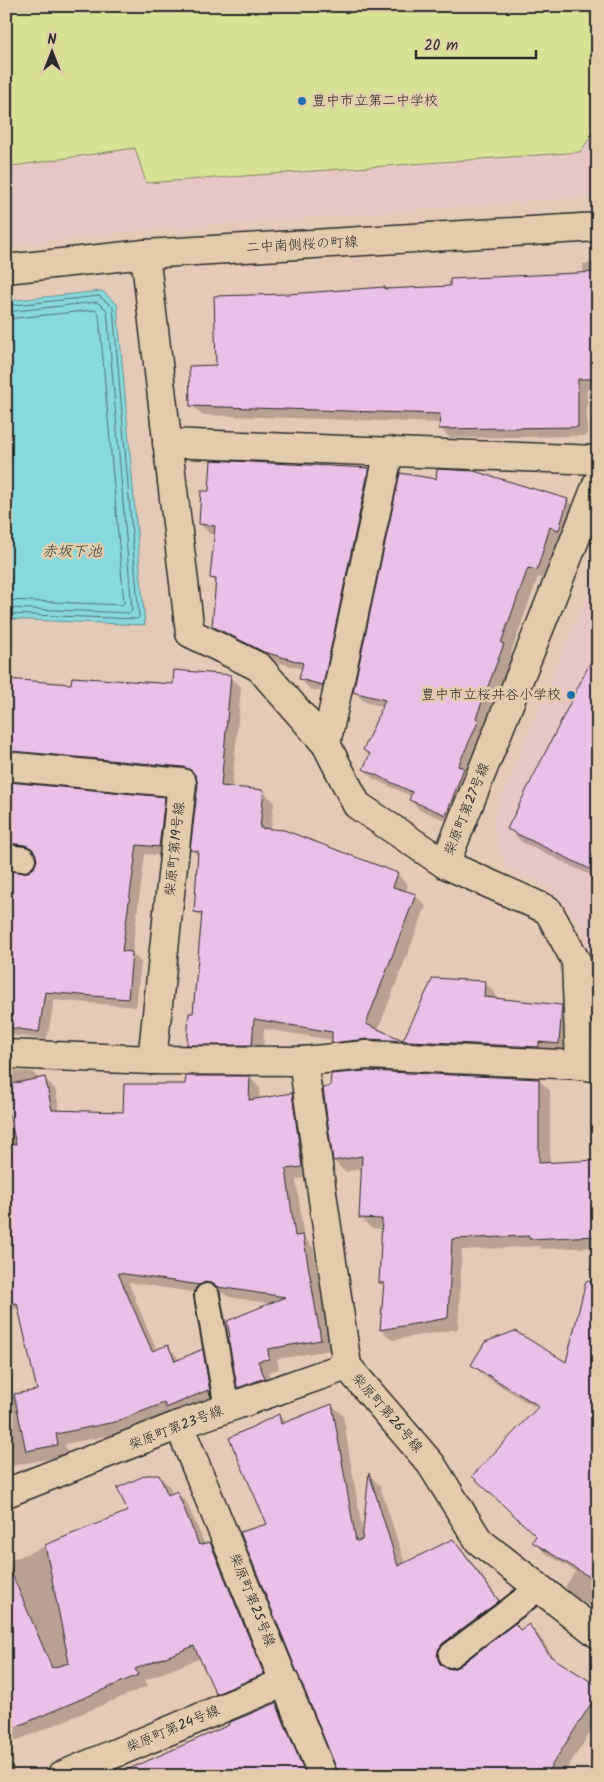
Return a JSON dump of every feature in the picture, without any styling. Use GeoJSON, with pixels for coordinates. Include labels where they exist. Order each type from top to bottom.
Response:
{"type":"FeatureCollection","features":[{"type":"Feature","properties":{"kind":"street","name":"二中南側桜の町線"},"geometry":{"type":"LineString","coordinates":[[6,269],[145,254],[598,227]]}},
{"type":"Feature","properties":{"kind":"street"},"geometry":{"type":"LineString","coordinates":[[145,254],[190,634],[260,667],[326,744],[357,805],[445,864]]}},
{"type":"Feature","properties":{"kind":"street"},"geometry":{"type":"LineString","coordinates":[[167,443],[598,460]]}},
{"type":"Feature","properties":{"kind":"street"},"geometry":{"type":"LineString","coordinates":[[326,744],[389,451]]}},
{"type":"Feature","properties":{"kind":"street","name":"柴原町第27号線"},"geometry":{"type":"LineString","coordinates":[[589,1066],[576,961],[548,910],[445,864],[598,482]]}},
{"type":"Feature","properties":{"kind":"street","name":"柴原町第19号線"},"geometry":{"type":"LineString","coordinates":[[6,766],[182,783],[152,1060]]}},
{"type":"Feature","properties":{"kind":"street"},"geometry":{"type":"LineString","coordinates":[[6,1054],[152,1060],[303,1061],[366,1055],[589,1066]]}},
{"type":"Feature","properties":{"kind":"street","name":"柴原町第26号線"},"geometry":{"type":"LineString","coordinates":[[303,1061],[347,1366],[431,1464],[479,1541],[598,1634]]}},
{"type":"Feature","properties":{"kind":"street","name":"柴原町第23号線"},"geometry":{"type":"LineString","coordinates":[[6,1493],[179,1425],[347,1366]]}},
{"type":"Feature","properties":{"kind":"street","name":"柴原町第25号線"},"geometry":{"type":"LineString","coordinates":[[179,1425],[323,1776]]}},
{"type":"Feature","properties":{"kind":"street","name":"柴原町第24号線"},"geometry":{"type":"LineString","coordinates":[[61,1776],[285,1682]]}},
{"type":"Feature","properties":{"kind":"lane"},"geometry":{"type":"LineString","coordinates":[[207,1296],[227,1408]]}},
{"type":"Feature","properties":{"kind":"lane"},"geometry":{"type":"LineString","coordinates":[[451,1655],[539,1588]]}},
{"type":"Feature","properties":{"kind":"shaded area","name":"豊中市立第二中学校"},"geometry":{"type":"Polygon","coordinates":[[[6,6],[598,6],[598,196],[133,231],[6,246],[6,6]]]}},
{"type":"Feature","properties":{"kind":"shaded area","name":"豊中市立桜井谷小学校"},"geometry":{"type":"Polygon","coordinates":[[[598,569],[598,1022],[596,988],[582,925],[548,886],[505,865],[492,822],[598,569]]]}},
{"type":"Feature","properties":{"kind":"green space","name":"豊中市立第二中学校"},"geometry":{"type":"Polygon","coordinates":[[[6,6],[598,6],[598,127],[580,152],[146,183],[135,148],[6,167],[6,6]]]}},
{"type":"Feature","properties":{"kind":"water","name":"赤坂下池"},"geometry":{"type":"Polygon","coordinates":[[[102,291],[117,304],[145,625],[6,619],[6,301],[102,291]]]}},
{"type":"Feature","properties":{"kind":"building"},"geometry":{"type":"Polygon","coordinates":[[[598,272],[598,379],[578,379],[578,427],[439,429],[440,414],[190,406],[189,366],[216,365],[214,296],[288,294],[385,287],[385,289],[450,286],[450,279],[598,272]]]}},
{"type":"Feature","properties":{"kind":"building"},"geometry":{"type":"Polygon","coordinates":[[[211,460],[369,468],[323,685],[299,679],[303,663],[264,652],[212,626],[216,579],[210,578],[215,526],[199,524],[201,491],[209,491],[211,460]]]}},
{"type":"Feature","properties":{"kind":"building"},"geometry":{"type":"Polygon","coordinates":[[[437,469],[474,471],[568,499],[559,530],[550,527],[537,570],[528,568],[501,643],[504,644],[476,718],[479,720],[458,766],[464,768],[446,815],[409,800],[412,792],[363,769],[370,754],[363,750],[385,700],[353,692],[400,473],[436,479],[437,469]]]}},
{"type":"Feature","properties":{"kind":"building"},"geometry":{"type":"Polygon","coordinates":[[[598,647],[598,873],[507,829],[598,647]]]}},
{"type":"Feature","properties":{"kind":"building"},"geometry":{"type":"Polygon","coordinates":[[[174,670],[231,675],[221,786],[264,790],[260,828],[284,830],[398,873],[393,887],[416,894],[366,1024],[403,1040],[433,978],[485,981],[484,997],[562,1005],[559,1044],[539,1042],[539,1047],[367,1039],[332,1043],[332,1032],[254,1019],[252,1045],[187,1045],[189,1013],[193,1013],[202,913],[194,912],[198,851],[190,850],[198,785],[196,776],[191,770],[184,767],[12,751],[12,749],[6,748],[6,679],[71,684],[72,677],[173,684],[174,670]]]}},
{"type":"Feature","properties":{"kind":"building"},"geometry":{"type":"Polygon","coordinates":[[[8,782],[165,797],[159,847],[137,845],[122,951],[132,952],[128,999],[45,992],[39,1032],[6,1027],[6,871],[28,872],[34,868],[37,860],[31,848],[25,845],[6,843],[8,782]]]}},
{"type":"Feature","properties":{"kind":"building"},"geometry":{"type":"Polygon","coordinates":[[[366,1071],[539,1079],[539,1163],[598,1160],[598,1236],[529,1239],[529,1236],[452,1239],[448,1318],[380,1330],[384,1283],[379,1283],[382,1219],[359,1218],[362,1156],[333,1161],[323,1088],[330,1086],[331,1074],[366,1071]]]}},
{"type":"Feature","properties":{"kind":"building"},"geometry":{"type":"Polygon","coordinates":[[[186,1076],[250,1076],[249,1100],[292,1093],[302,1167],[286,1169],[295,1236],[303,1235],[321,1340],[268,1349],[269,1359],[258,1361],[265,1378],[237,1388],[228,1338],[230,1337],[227,1321],[285,1297],[218,1287],[205,1282],[200,1285],[118,1273],[152,1351],[168,1345],[175,1361],[203,1349],[211,1397],[208,1390],[166,1408],[164,1403],[115,1422],[56,1434],[58,1445],[26,1451],[14,1394],[37,1390],[17,1303],[12,1304],[11,1297],[6,1298],[6,1145],[16,1144],[6,1101],[6,1085],[45,1077],[52,1110],[123,1112],[124,1084],[185,1084],[186,1076]]]}},
{"type":"Feature","properties":{"kind":"building"},"geometry":{"type":"Polygon","coordinates":[[[586,1281],[598,1283],[598,1582],[532,1542],[536,1536],[472,1476],[539,1406],[471,1365],[485,1342],[515,1331],[566,1362],[586,1281]]]}},
{"type":"Feature","properties":{"kind":"building"},"geometry":{"type":"Polygon","coordinates":[[[332,1404],[356,1541],[362,1540],[369,1473],[398,1566],[453,1539],[499,1601],[442,1644],[437,1656],[440,1664],[452,1669],[459,1666],[515,1623],[520,1630],[529,1624],[550,1656],[598,1686],[598,1693],[545,1776],[338,1776],[240,1532],[267,1524],[229,1438],[279,1414],[281,1424],[332,1404]]]}},
{"type":"Feature","properties":{"kind":"building"},"geometry":{"type":"Polygon","coordinates":[[[146,1475],[159,1475],[168,1495],[177,1491],[199,1545],[210,1542],[264,1674],[216,1694],[194,1646],[135,1669],[138,1675],[6,1731],[6,1560],[52,1668],[69,1663],[45,1545],[128,1511],[117,1488],[146,1475]]]}},
{"type":"Feature","properties":{"kind":"building"},"geometry":{"type":"Polygon","coordinates":[[[276,1703],[306,1776],[113,1776],[229,1725],[228,1723],[276,1703]]]}},
{"type":"Feature","properties":{"kind":"place","name":"豊中市立第二中学校"},"geometry":{"type":"Point","coordinates":[302,101]}},
{"type":"Feature","properties":{"kind":"place","name":"豊中市立桜井谷小学校"},"geometry":{"type":"Point","coordinates":[571,695]}}]}
